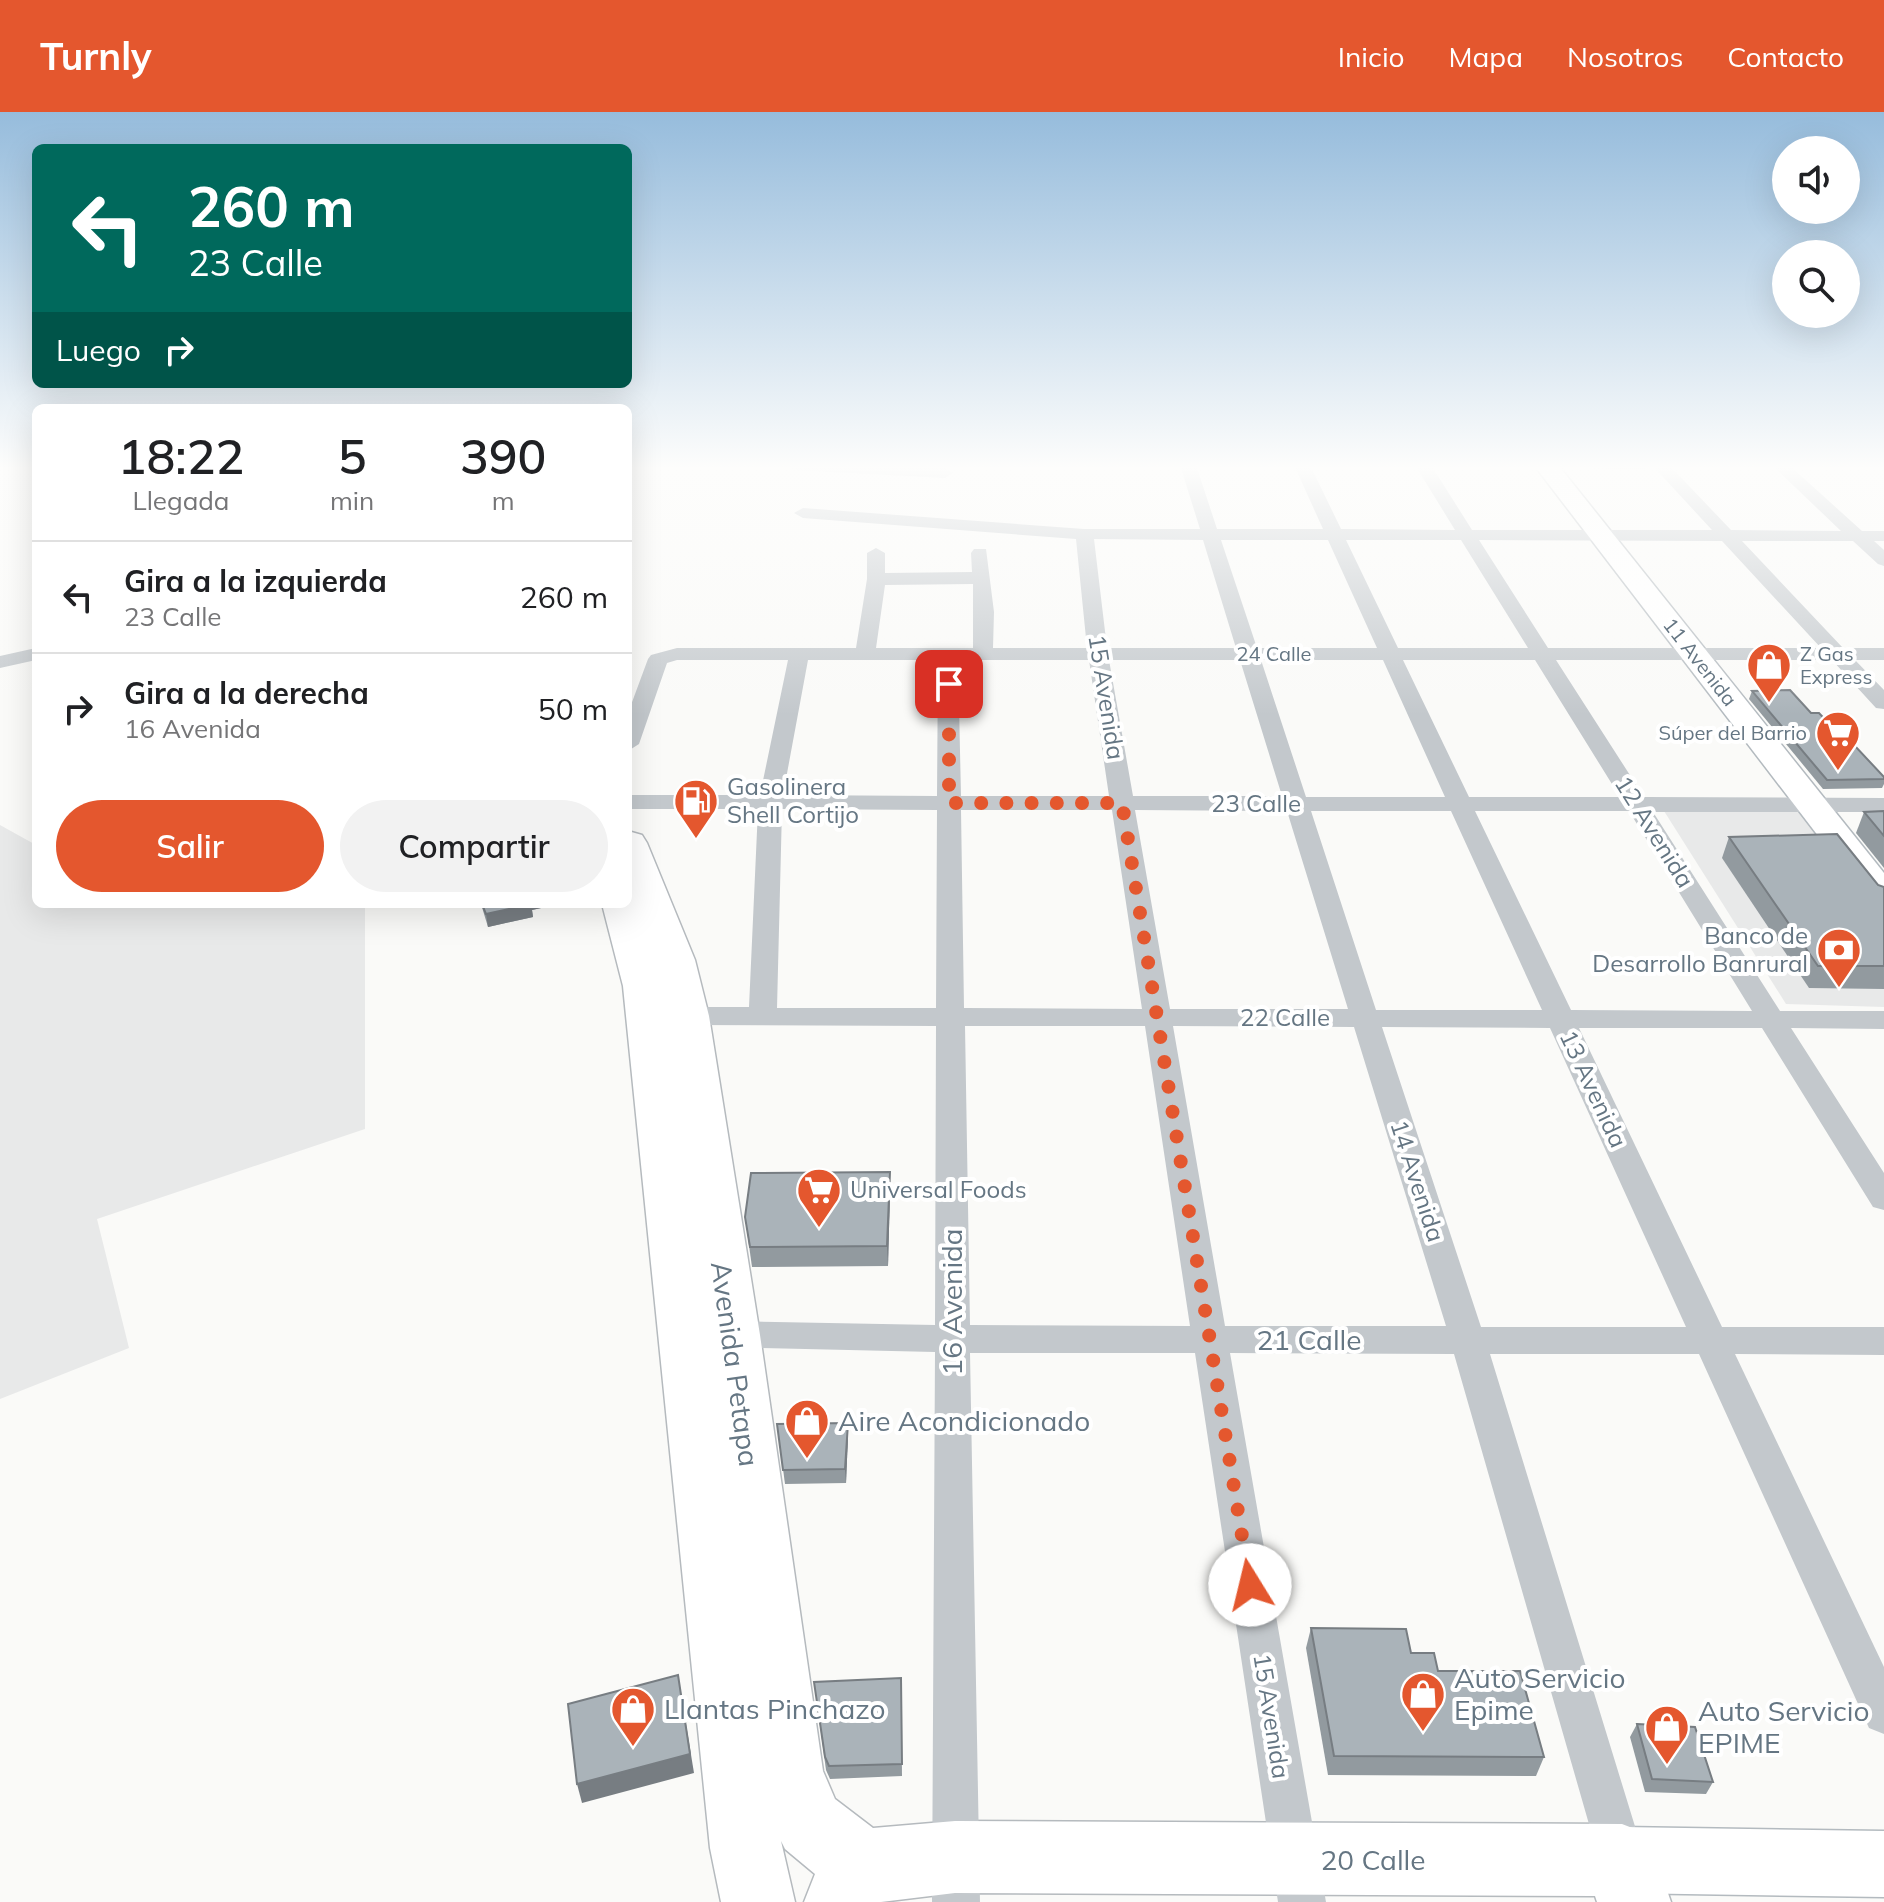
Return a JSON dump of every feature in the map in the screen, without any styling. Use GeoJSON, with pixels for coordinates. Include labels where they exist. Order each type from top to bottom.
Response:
{"type":"FeatureCollection","features":[{"type":"Feature","properties":{"kind":"main road","name":"11 Avenida"},"geometry":{"type":"LineString","coordinates":[[1612,549],[1884,897]]}},
{"type":"Feature","properties":{"kind":"main road","name":"Avenida Petapa"},"geometry":{"type":"LineString","coordinates":[[632,853],[674,960],[687,1016],[744,1832],[758,1902]]}},
{"type":"Feature","properties":{"kind":"main road","name":"Avenida Petapa"},"geometry":{"type":"LineString","coordinates":[[623,908],[645,986],[788,1774],[810,1824],[851,1884]]}},
{"type":"Feature","properties":{"kind":"main road","name":"20 Calle"},"geometry":{"type":"LineString","coordinates":[[851,1884],[955,1880],[1628,1881],[1884,1864]]}},
{"type":"Feature","properties":{"kind":"street","name":"15 Avenida"},"geometry":{"type":"LineString","coordinates":[[1086,549],[1098,654],[1298,1881]]}},
{"type":"Feature","properties":{"kind":"street","name":"14 Avenida"},"geometry":{"type":"LineString","coordinates":[[1213,549],[1468,1340],[1628,1881]]}},
{"type":"Feature","properties":{"kind":"street","name":"13 Avenida"},"geometry":{"type":"LineString","coordinates":[[1343,549],[1884,1713]]}},
{"type":"Feature","properties":{"kind":"street","name":"12 Avenida"},"geometry":{"type":"LineString","coordinates":[[1476,549],[1884,1199]]}},
{"type":"Feature","properties":{"kind":"street"},"geometry":{"type":"LineString","coordinates":[[1739,549],[1884,703]]}},
{"type":"Feature","properties":{"kind":"street"},"geometry":{"type":"LineString","coordinates":[[865,654],[876,579],[876,553]]}},
{"type":"Feature","properties":{"kind":"street"},"geometry":{"type":"LineString","coordinates":[[980,553],[983,654]]}},
{"type":"Feature","properties":{"kind":"street"},"geometry":{"type":"LineString","coordinates":[[876,579],[981,578]]}},
{"type":"Feature","properties":{"kind":"street","name":"24 Calle"},"geometry":{"type":"LineString","coordinates":[[632,733],[658,659],[664,655],[704,652],[1884,654]]}},
{"type":"Feature","properties":{"kind":"street"},"geometry":{"type":"LineString","coordinates":[[763,1016],[770,802],[799,654]]}},
{"type":"Feature","properties":{"kind":"street","name":"16 Avenida"},"geometry":{"type":"LineString","coordinates":[[948,654],[955,1880]]}},
{"type":"Feature","properties":{"kind":"street"},"geometry":{"type":"LineString","coordinates":[[0,662],[32,655]]}},
{"type":"Feature","properties":{"kind":"street","name":"23 Calle"},"geometry":{"type":"LineString","coordinates":[[632,802],[1884,805]]}},
{"type":"Feature","properties":{"kind":"street","name":"22 Calle"},"geometry":{"type":"LineString","coordinates":[[687,1016],[1884,1020]]}},
{"type":"Feature","properties":{"kind":"street","name":"21 Calle"},"geometry":{"type":"LineString","coordinates":[[709,1333],[952,1339],[1884,1341]]}},
{"type":"Feature","properties":{"kind":"shaded area"},"geometry":{"type":"Polygon","coordinates":[[[1806,810],[1884,912],[1884,1007],[1786,1004],[1664,811],[1806,810]]]}},
{"type":"Feature","properties":{"kind":"shaded area"},"geometry":{"type":"Polygon","coordinates":[[[0,825],[32,843],[32,908],[365,908],[365,1129],[97,1219],[129,1348],[0,1399],[0,825]]]}},
{"type":"Feature","properties":{"kind":"building"},"geometry":{"type":"Polygon","coordinates":[[[1790,690],[1811,713],[1819,713],[1850,746],[1855,746],[1884,779],[1827,780],[1752,691],[1790,690]]]}},
{"type":"Feature","properties":{"kind":"building"},"geometry":{"type":"Polygon","coordinates":[[[1884,811],[1884,836],[1864,812],[1884,811]]]}},
{"type":"Feature","properties":{"kind":"building"},"geometry":{"type":"Polygon","coordinates":[[[1837,834],[1878,885],[1884,887],[1884,966],[1818,966],[1729,837],[1837,834]]]}},
{"type":"Feature","properties":{"kind":"building"},"geometry":{"type":"Polygon","coordinates":[[[484,908],[513,908],[486,914],[484,908]]]}},
{"type":"Feature","properties":{"kind":"building","name":"Universal Foods"},"geometry":{"type":"Polygon","coordinates":[[[890,1172],[887,1246],[750,1247],[745,1217],[751,1173],[890,1172]]]}},
{"type":"Feature","properties":{"kind":"building"},"geometry":{"type":"Polygon","coordinates":[[[848,1423],[845,1469],[783,1470],[777,1424],[848,1423]]]}},
{"type":"Feature","properties":{"kind":"building","name":"Auto Servicio Epime"},"geometry":{"type":"Polygon","coordinates":[[[1311,1628],[1406,1629],[1411,1653],[1434,1653],[1438,1671],[1520,1671],[1544,1757],[1334,1756],[1311,1628]]]}},
{"type":"Feature","properties":{"kind":"building","name":"Llantas Pinchazo"},"geometry":{"type":"Polygon","coordinates":[[[678,1675],[690,1754],[577,1784],[568,1704],[678,1675]]]}},
{"type":"Feature","properties":{"kind":"building"},"geometry":{"type":"Polygon","coordinates":[[[901,1678],[902,1764],[829,1766],[814,1682],[901,1678]]]}},
{"type":"Feature","properties":{"kind":"building","name":"Auto Servicio EPIME"},"geometry":{"type":"Polygon","coordinates":[[[1637,1724],[1695,1727],[1713,1782],[1652,1779],[1637,1724]]]}},
{"type":"Feature","properties":{"kind":"place","name":"Z Gas Express"},"geometry":{"type":"Point","coordinates":[1769,704]}},
{"type":"Feature","properties":{"kind":"place","name":"Súper del Barrio"},"geometry":{"type":"Point","coordinates":[1838,772]}},
{"type":"Feature","properties":{"kind":"place","name":"Gasolinera Shell Cortijo"},"geometry":{"type":"Point","coordinates":[696,840]}},
{"type":"Feature","properties":{"kind":"place","name":"Banco de Desarrollo Banrural"},"geometry":{"type":"Point","coordinates":[1839,989]}},
{"type":"Feature","properties":{"kind":"place","name":"Universal Foods"},"geometry":{"type":"Point","coordinates":[819,1229]}},
{"type":"Feature","properties":{"kind":"place","name":"Aire Acondicionado"},"geometry":{"type":"Point","coordinates":[807,1460]}},
{"type":"Feature","properties":{"kind":"place","name":"Auto Servicio Epime"},"geometry":{"type":"Point","coordinates":[1423,1733]}},
{"type":"Feature","properties":{"kind":"place","name":"Llantas Pinchazo"},"geometry":{"type":"Point","coordinates":[633,1748]}},
{"type":"Feature","properties":{"kind":"place","name":"Auto Servicio EPIME"},"geometry":{"type":"Point","coordinates":[1667,1766]}},
{"type":"Feature","properties":{"kind":"route"},"geometry":{"type":"LineString","coordinates":[[949,684],[949,803],[1122,803],[1250,1585]]}}]}
